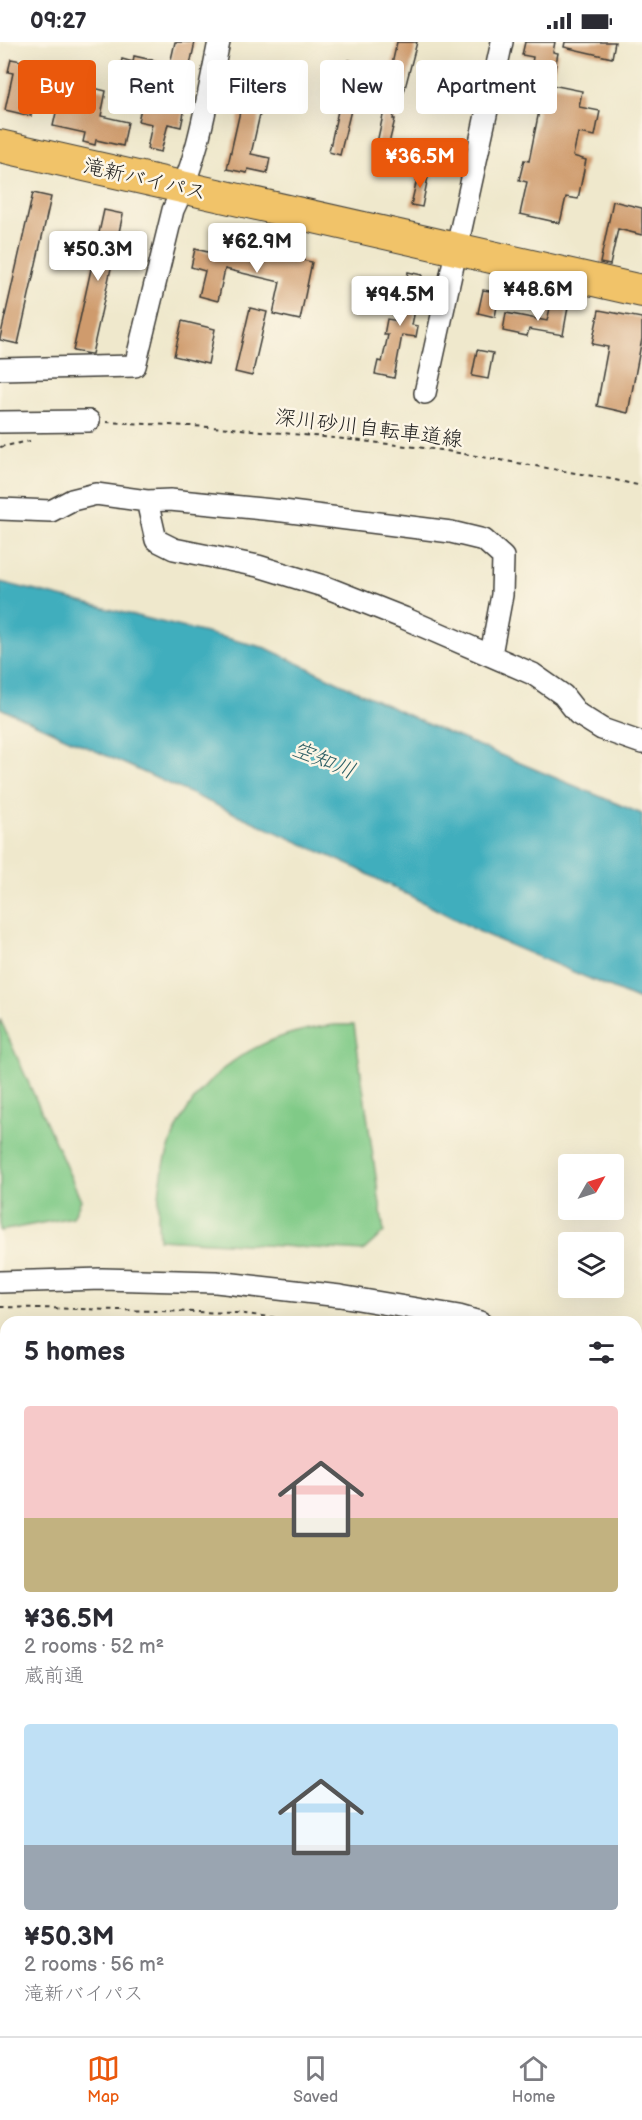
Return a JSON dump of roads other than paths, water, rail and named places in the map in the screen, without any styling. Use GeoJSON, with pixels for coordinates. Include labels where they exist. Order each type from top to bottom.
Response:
{"type":"FeatureCollection","features":[{"type":"Feature","properties":{"kind":"highway","name":"滝新バイパス"},"geometry":{"type":"LineString","coordinates":[[0,146],[642,291]]}},
{"type":"Feature","properties":{"kind":"street"},"geometry":{"type":"LineString","coordinates":[[0,369],[135,366],[173,210],[192,165],[219,42]]}},
{"type":"Feature","properties":{"kind":"street"},"geometry":{"type":"LineString","coordinates":[[425,393],[502,42]]}},
{"type":"Feature","properties":{"kind":"street"},"geometry":{"type":"LineString","coordinates":[[0,422],[89,421]]}},
{"type":"Feature","properties":{"kind":"street"},"geometry":{"type":"LineString","coordinates":[[0,509],[51,511],[72,500],[96,494],[147,501],[170,500],[283,512],[451,532],[484,540],[503,557],[502,596],[491,654]]}},
{"type":"Feature","properties":{"kind":"street"},"geometry":{"type":"LineString","coordinates":[[147,501],[156,540],[174,549],[258,566],[323,586],[491,654],[533,674],[563,695],[578,714],[602,729],[642,743]]}},
{"type":"Feature","properties":{"kind":"street"},"geometry":{"type":"LineString","coordinates":[[0,1282],[102,1279],[216,1282],[340,1296],[459,1316]]}},
{"type":"Feature","properties":{"kind":"water","name":"空知川"},"geometry":{"type":"Polygon","coordinates":[[[0,582],[266,648],[429,725],[642,814],[642,1001],[484,934],[354,867],[0,708],[0,582]]]}}]}
